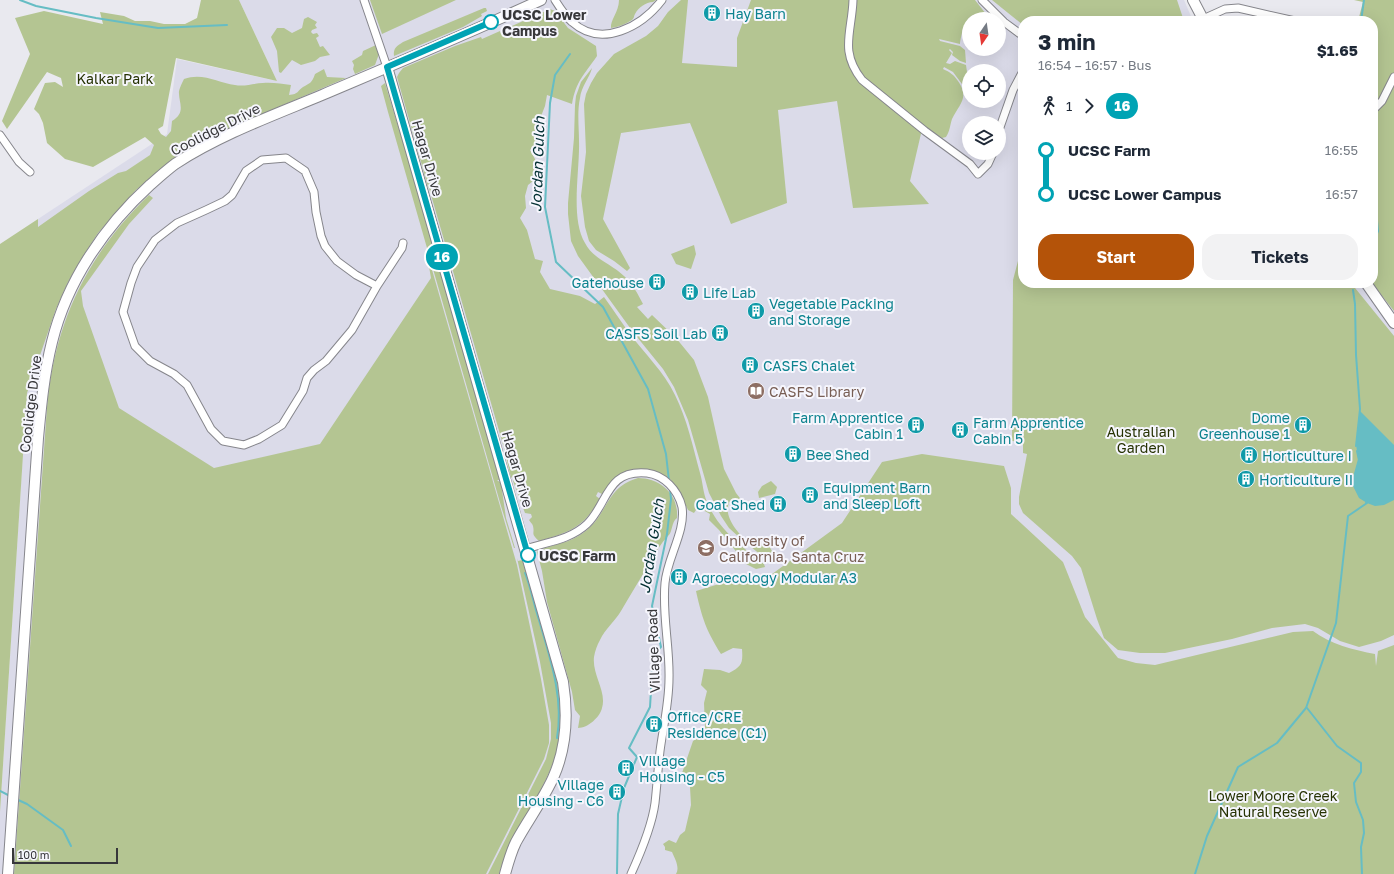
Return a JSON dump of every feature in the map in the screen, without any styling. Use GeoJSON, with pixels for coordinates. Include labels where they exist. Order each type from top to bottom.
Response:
{"type":"FeatureCollection","features":[{"type":"Feature","properties":{"kind":"main road","name":"Coolidge Drive"},"geometry":{"type":"LineString","coordinates":[[8,874],[41,407],[45,373],[52,341],[62,311],[85,263],[114,222],[141,193],[174,165],[208,145],[541,0]]}},
{"type":"Feature","properties":{"kind":"main road"},"geometry":{"type":"LineString","coordinates":[[1193,0],[1201,16]]}},
{"type":"Feature","properties":{"kind":"main road","name":"Hagar Drive"},"geometry":{"type":"LineString","coordinates":[[387,67],[526,548],[563,682],[566,700],[566,724],[562,749],[553,777],[516,843],[505,874]]}},
{"type":"Feature","properties":{"kind":"main road"},"geometry":{"type":"LineString","coordinates":[[1370,288],[1394,323]]}},
{"type":"Feature","properties":{"kind":"street"},"geometry":{"type":"LineString","coordinates":[[364,0],[387,67]]}},
{"type":"Feature","properties":{"kind":"street"},"geometry":{"type":"LineString","coordinates":[[555,0],[572,22],[580,28],[589,33],[606,35],[614,34],[636,24],[649,15],[662,0]]}},
{"type":"Feature","properties":{"kind":"street"},"geometry":{"type":"LineString","coordinates":[[853,0],[848,47],[851,62],[855,71],[862,80],[925,131],[962,158]]}},
{"type":"Feature","properties":{"kind":"street"},"geometry":{"type":"LineString","coordinates":[[982,0],[1004,22],[1018,32]]}},
{"type":"Feature","properties":{"kind":"street"},"geometry":{"type":"LineString","coordinates":[[1212,16],[1230,8],[1238,8],[1273,16]]}},
{"type":"Feature","properties":{"kind":"street"},"geometry":{"type":"LineString","coordinates":[[1378,105],[1382,101],[1394,77]]}},
{"type":"Feature","properties":{"kind":"street"},"geometry":{"type":"LineString","coordinates":[[1004,116],[1018,80]]}},
{"type":"Feature","properties":{"kind":"street"},"geometry":{"type":"LineString","coordinates":[[0,135],[19,162],[30,172]]}},
{"type":"Feature","properties":{"kind":"street"},"geometry":{"type":"LineString","coordinates":[[376,286],[356,275],[337,260],[325,246],[316,212],[314,192],[305,171],[286,158],[262,160],[246,171],[232,195],[206,210],[177,222],[156,240],[137,267],[123,312],[135,346],[150,361],[174,374],[187,385],[211,430],[223,441],[244,445],[259,439],[282,425],[303,392],[307,378],[314,370],[326,362],[352,330],[376,286],[402,248],[403,243]]}},
{"type":"Feature","properties":{"kind":"street"},"geometry":{"type":"LineString","coordinates":[[965,160],[978,174],[990,160]]}},
{"type":"Feature","properties":{"kind":"street","name":"Village Road"},"geometry":{"type":"LineString","coordinates":[[526,548],[564,538],[577,531],[587,524],[597,511],[610,488],[618,481],[632,474],[648,473],[667,482],[676,493],[681,505],[683,515],[682,524],[670,559],[665,581],[664,602],[669,679],[657,770],[655,804],[643,848],[631,874]]}},
{"type":"Feature","properties":{"kind":"shaded area","name":"University of California, Santa Cruz"},"geometry":{"type":"Polygon","coordinates":[[[239,0],[1184,0],[1191,16],[1018,16],[1018,288],[1378,288],[1378,247],[1394,133],[1394,874],[0,874],[0,812],[38,219],[167,134],[177,59],[277,81],[239,0]]]}},
{"type":"Feature","properties":{"kind":"green space","name":"Kalkar Park"},"geometry":{"type":"Polygon","coordinates":[[[201,0],[239,0],[277,81],[176,58],[163,126],[158,129],[161,134],[166,137],[171,131],[172,121],[177,118],[181,110],[179,91],[184,79],[191,77],[204,77],[229,84],[239,85],[277,83],[291,85],[289,95],[292,95],[310,82],[315,74],[324,69],[327,77],[346,78],[234,126],[200,144],[157,172],[136,190],[98,233],[68,282],[56,309],[27,393],[0,812],[0,244],[38,219],[38,227],[89,191],[118,173],[126,171],[150,155],[154,145],[145,137],[93,167],[65,159],[47,143],[43,123],[39,114],[34,109],[45,83],[55,82],[63,87],[61,78],[47,72],[7,129],[2,121],[30,54],[15,18],[44,11],[103,24],[100,12],[124,16],[135,21],[150,21],[164,24],[185,24],[197,18],[201,0]]]}},
{"type":"Feature","properties":{"kind":"green space"},"geometry":{"type":"Polygon","coordinates":[[[370,0],[456,0],[382,34],[370,0]]]}},
{"type":"Feature","properties":{"kind":"green space"},"geometry":{"type":"Polygon","coordinates":[[[619,0],[656,0],[645,4],[640,8],[632,20],[611,28],[618,8],[619,0]]]}},
{"type":"Feature","properties":{"kind":"green space"},"geometry":{"type":"Polygon","coordinates":[[[681,0],[688,0],[682,63],[737,67],[737,38],[751,0],[975,0],[984,12],[962,12],[962,33],[960,44],[939,39],[940,41],[962,48],[962,56],[965,56],[966,63],[960,61],[952,55],[953,52],[950,49],[949,50],[952,53],[946,63],[950,64],[955,61],[963,64],[962,64],[962,84],[953,72],[944,67],[943,69],[953,75],[958,81],[962,90],[962,101],[952,119],[946,137],[942,138],[923,125],[910,181],[929,204],[853,208],[837,101],[778,110],[787,203],[731,224],[690,123],[621,133],[603,219],[630,268],[627,271],[596,250],[589,241],[585,227],[581,196],[586,152],[584,104],[586,94],[597,73],[614,54],[646,36],[658,26],[668,12],[681,0]]]}},
{"type":"Feature","properties":{"kind":"green space"},"geometry":{"type":"Polygon","coordinates":[[[992,0],[1177,0],[1182,16],[1018,16],[1018,21],[992,0]]]}},
{"type":"Feature","properties":{"kind":"green space"},"geometry":{"type":"Polygon","coordinates":[[[1354,0],[1394,0],[1394,311],[1376,288],[1378,288],[1378,16],[1359,16],[1363,2],[1354,0]]]}},
{"type":"Feature","properties":{"kind":"green space"},"geometry":{"type":"Polygon","coordinates":[[[486,8],[487,11],[481,14],[482,16],[463,27],[394,56],[395,49],[403,42],[486,8]]]}},
{"type":"Feature","properties":{"kind":"green space"},"geometry":{"type":"Polygon","coordinates":[[[550,9],[555,11],[568,28],[596,46],[597,56],[584,73],[578,84],[572,104],[547,95],[545,106],[534,134],[540,142],[530,150],[541,170],[537,178],[528,185],[525,196],[526,208],[520,218],[527,230],[535,259],[543,261],[540,272],[550,289],[580,296],[595,304],[604,297],[630,334],[671,387],[686,423],[707,502],[717,521],[731,537],[764,564],[765,567],[756,569],[746,564],[719,530],[709,520],[710,514],[698,507],[694,513],[688,510],[678,489],[671,480],[659,473],[637,470],[612,481],[602,494],[598,492],[596,496],[600,499],[594,509],[588,517],[575,528],[539,541],[534,535],[533,526],[529,520],[532,517],[531,514],[525,513],[513,481],[516,476],[514,475],[511,478],[504,448],[397,77],[403,68],[455,46],[481,37],[482,39],[500,31],[501,34],[506,32],[505,29],[550,9]]]}},
{"type":"Feature","properties":{"kind":"green space"},"geometry":{"type":"Polygon","coordinates":[[[308,17],[317,22],[315,25],[317,28],[311,32],[313,34],[317,33],[319,36],[316,38],[320,47],[323,46],[330,55],[320,57],[315,61],[301,65],[292,60],[281,73],[279,72],[277,51],[271,37],[277,28],[284,28],[292,33],[302,28],[304,19],[308,17]]]}},
{"type":"Feature","properties":{"kind":"green space"},"geometry":{"type":"Polygon","coordinates":[[[376,45],[379,54],[375,65],[355,74],[352,61],[362,55],[363,51],[376,45]]]}},
{"type":"Feature","properties":{"kind":"green space"},"geometry":{"type":"Polygon","coordinates":[[[592,68],[582,90],[579,109],[577,207],[580,233],[588,249],[619,272],[632,285],[643,304],[637,307],[648,319],[652,315],[676,338],[694,360],[708,397],[724,469],[736,493],[750,511],[730,501],[728,512],[730,519],[741,536],[750,544],[755,541],[760,544],[764,541],[767,543],[775,556],[772,561],[766,559],[740,538],[729,528],[721,516],[709,493],[688,420],[674,387],[663,369],[633,332],[578,256],[571,241],[568,203],[576,96],[581,82],[592,68]]]}},
{"type":"Feature","properties":{"kind":"green space"},"geometry":{"type":"Polygon","coordinates":[[[385,83],[426,219],[500,480],[497,480],[501,483],[506,518],[515,548],[501,506],[388,112],[381,86],[385,83]]]}},
{"type":"Feature","properties":{"kind":"green space"},"geometry":{"type":"Polygon","coordinates":[[[149,195],[153,198],[129,224],[81,291],[83,306],[119,408],[214,468],[320,444],[431,278],[426,249],[517,565],[549,725],[549,743],[544,759],[486,874],[14,874],[47,407],[51,376],[66,318],[78,291],[108,241],[149,195]]]}},
{"type":"Feature","properties":{"kind":"green space"},"geometry":{"type":"Polygon","coordinates":[[[694,245],[696,254],[691,269],[676,264],[671,254],[694,245]]]}},
{"type":"Feature","properties":{"kind":"green space","name":"Australian Garden"},"geometry":{"type":"Polygon","coordinates":[[[1018,261],[1018,288],[1355,288],[1394,336],[1394,635],[1381,641],[1359,647],[1340,641],[1318,628],[1305,624],[1272,628],[1232,639],[1165,653],[1140,653],[1118,650],[1104,638],[1081,568],[1072,556],[1023,513],[1019,504],[1027,454],[1023,453],[1023,445],[1019,442],[1012,441],[1013,280],[1018,261]]]}},
{"type":"Feature","properties":{"kind":"green space","name":"Lower Moore Creek Natural Reserve"},"geometry":{"type":"Polygon","coordinates":[[[922,454],[1004,466],[1011,488],[1011,514],[1063,562],[1085,617],[1118,658],[1136,663],[1155,665],[1293,632],[1313,631],[1335,643],[1375,654],[1376,666],[1378,651],[1394,645],[1394,874],[676,874],[677,866],[672,852],[665,850],[663,844],[669,840],[676,843],[680,835],[685,831],[691,805],[690,787],[682,773],[693,741],[699,737],[705,727],[704,703],[707,691],[701,685],[704,669],[720,670],[729,673],[737,668],[742,661],[742,649],[733,648],[721,654],[705,624],[696,591],[732,580],[754,581],[768,577],[842,523],[882,462],[922,454]]]}},
{"type":"Feature","properties":{"kind":"green space"},"geometry":{"type":"Polygon","coordinates":[[[638,478],[654,481],[661,484],[666,489],[675,502],[677,518],[670,534],[659,548],[621,611],[605,632],[596,648],[594,664],[603,695],[602,708],[599,715],[593,721],[582,728],[578,728],[580,716],[575,710],[572,692],[547,602],[537,552],[539,549],[540,550],[567,541],[583,533],[598,518],[619,488],[627,482],[638,478]]]}},
{"type":"Feature","properties":{"kind":"green space"},"geometry":{"type":"Polygon","coordinates":[[[771,481],[777,487],[775,494],[759,498],[758,492],[762,486],[771,481]]]}},
{"type":"Feature","properties":{"kind":"green space"},"geometry":{"type":"Polygon","coordinates":[[[517,558],[518,561],[522,560],[526,570],[551,656],[559,691],[561,726],[559,743],[554,761],[546,779],[508,849],[499,874],[488,874],[546,759],[551,739],[551,723],[540,662],[517,558]]]}},
{"type":"Feature","properties":{"kind":"water"},"geometry":{"type":"Polygon","coordinates":[[[1360,411],[1394,445],[1394,500],[1384,505],[1375,506],[1367,503],[1359,498],[1353,486],[1353,477],[1358,459],[1356,444],[1360,411]]]}},
{"type":"Feature","properties":{"kind":"waterway"},"geometry":{"type":"LineString","coordinates":[[20,0],[36,6],[158,28],[227,25]]}},
{"type":"Feature","properties":{"kind":"waterway"},"geometry":{"type":"LineString","coordinates":[[1362,16],[1364,0]]}},
{"type":"Feature","properties":{"kind":"waterway","name":"Jordan Gulch"},"geometry":{"type":"LineString","coordinates":[[570,54],[555,75],[550,103],[545,207],[556,262],[603,307],[648,389],[666,454],[669,481]]}},
{"type":"Feature","properties":{"kind":"waterway"},"geometry":{"type":"LineString","coordinates":[[1353,290],[1360,409],[1356,446]]}},
{"type":"Feature","properties":{"kind":"waterway"},"geometry":{"type":"LineString","coordinates":[[1357,451],[1359,460]]}},
{"type":"Feature","properties":{"kind":"waterway","name":"Jordan Gulch"},"geometry":{"type":"LineString","coordinates":[[617,874],[618,814],[624,788],[637,757],[629,748],[650,707],[653,657],[661,647],[652,606],[667,534],[671,499],[670,489]]}},
{"type":"Feature","properties":{"kind":"waterway"},"geometry":{"type":"LineString","coordinates":[[1195,874],[1207,836],[1238,767],[1277,743],[1306,708],[1336,623],[1348,516],[1367,503],[1366,502]]}},
{"type":"Feature","properties":{"kind":"waterway"},"geometry":{"type":"LineString","coordinates":[[525,573],[555,678],[559,708],[557,738]]}},
{"type":"Feature","properties":{"kind":"waterway"},"geometry":{"type":"LineString","coordinates":[[1307,708],[1337,746],[1361,763],[1361,772],[1354,783],[1356,802],[1363,820],[1364,833],[1361,847],[1362,874]]}},
{"type":"Feature","properties":{"kind":"waterway"},"geometry":{"type":"LineString","coordinates":[[0,791],[10,796]]}},
{"type":"Feature","properties":{"kind":"waterway"},"geometry":{"type":"LineString","coordinates":[[16,799],[27,804],[63,830],[71,846]]}},
{"type":"Feature","properties":{"kind":"bus line","name":"16"},"geometry":{"type":"LineString","coordinates":[[491,22],[387,67],[528,555]]}},
{"type":"Feature","properties":{"kind":"place","name":"Hay Barn"},"geometry":{"type":"Point","coordinates":[712,13]}},
{"type":"Feature","properties":{"kind":"place","name":"UCSC Lower Campus"},"geometry":{"type":"Point","coordinates":[491,22]}},
{"type":"Feature","properties":{"kind":"place","name":"Gatehouse"},"geometry":{"type":"Point","coordinates":[657,282]}},
{"type":"Feature","properties":{"kind":"place","name":"Life Lab"},"geometry":{"type":"Point","coordinates":[690,292]}},
{"type":"Feature","properties":{"kind":"place","name":"Vegetable Packing and Storage"},"geometry":{"type":"Point","coordinates":[756,311]}},
{"type":"Feature","properties":{"kind":"place","name":"CASFS Soil Lab"},"geometry":{"type":"Point","coordinates":[720,333]}},
{"type":"Feature","properties":{"kind":"place","name":"CASFS Chalet"},"geometry":{"type":"Point","coordinates":[750,365]}},
{"type":"Feature","properties":{"kind":"place","name":"CASFS Library"},"geometry":{"type":"Point","coordinates":[756,391]}},
{"type":"Feature","properties":{"kind":"place","name":"Farm Apprentice Cabin 1"},"geometry":{"type":"Point","coordinates":[916,425]}},
{"type":"Feature","properties":{"kind":"place","name":"Dome Greenhouse 1"},"geometry":{"type":"Point","coordinates":[1303,425]}},
{"type":"Feature","properties":{"kind":"place","name":"Farm Apprentice Cabin 5"},"geometry":{"type":"Point","coordinates":[960,430]}},
{"type":"Feature","properties":{"kind":"place","name":"Bee Shed"},"geometry":{"type":"Point","coordinates":[793,454]}},
{"type":"Feature","properties":{"kind":"place","name":"Horticulture I"},"geometry":{"type":"Point","coordinates":[1249,455]}},
{"type":"Feature","properties":{"kind":"place","name":"Horticulture II"},"geometry":{"type":"Point","coordinates":[1246,479]}},
{"type":"Feature","properties":{"kind":"place","name":"Equipment Barn and Sleep Loft"},"geometry":{"type":"Point","coordinates":[810,495]}},
{"type":"Feature","properties":{"kind":"place","name":"Goat Shed"},"geometry":{"type":"Point","coordinates":[778,504]}},
{"type":"Feature","properties":{"kind":"place","name":"University of California, Santa Cruz"},"geometry":{"type":"Point","coordinates":[706,548]}},
{"type":"Feature","properties":{"kind":"place","name":"UCSC Farm"},"geometry":{"type":"Point","coordinates":[528,555]}},
{"type":"Feature","properties":{"kind":"place","name":"Agroecology Modular A3"},"geometry":{"type":"Point","coordinates":[679,577]}},
{"type":"Feature","properties":{"kind":"place","name":"Office/CRE Residence (C1)"},"geometry":{"type":"Point","coordinates":[654,724]}},
{"type":"Feature","properties":{"kind":"place","name":"Village Housing - C5"},"geometry":{"type":"Point","coordinates":[626,768]}},
{"type":"Feature","properties":{"kind":"place","name":"Village Housing - C6"},"geometry":{"type":"Point","coordinates":[617,792]}}]}
